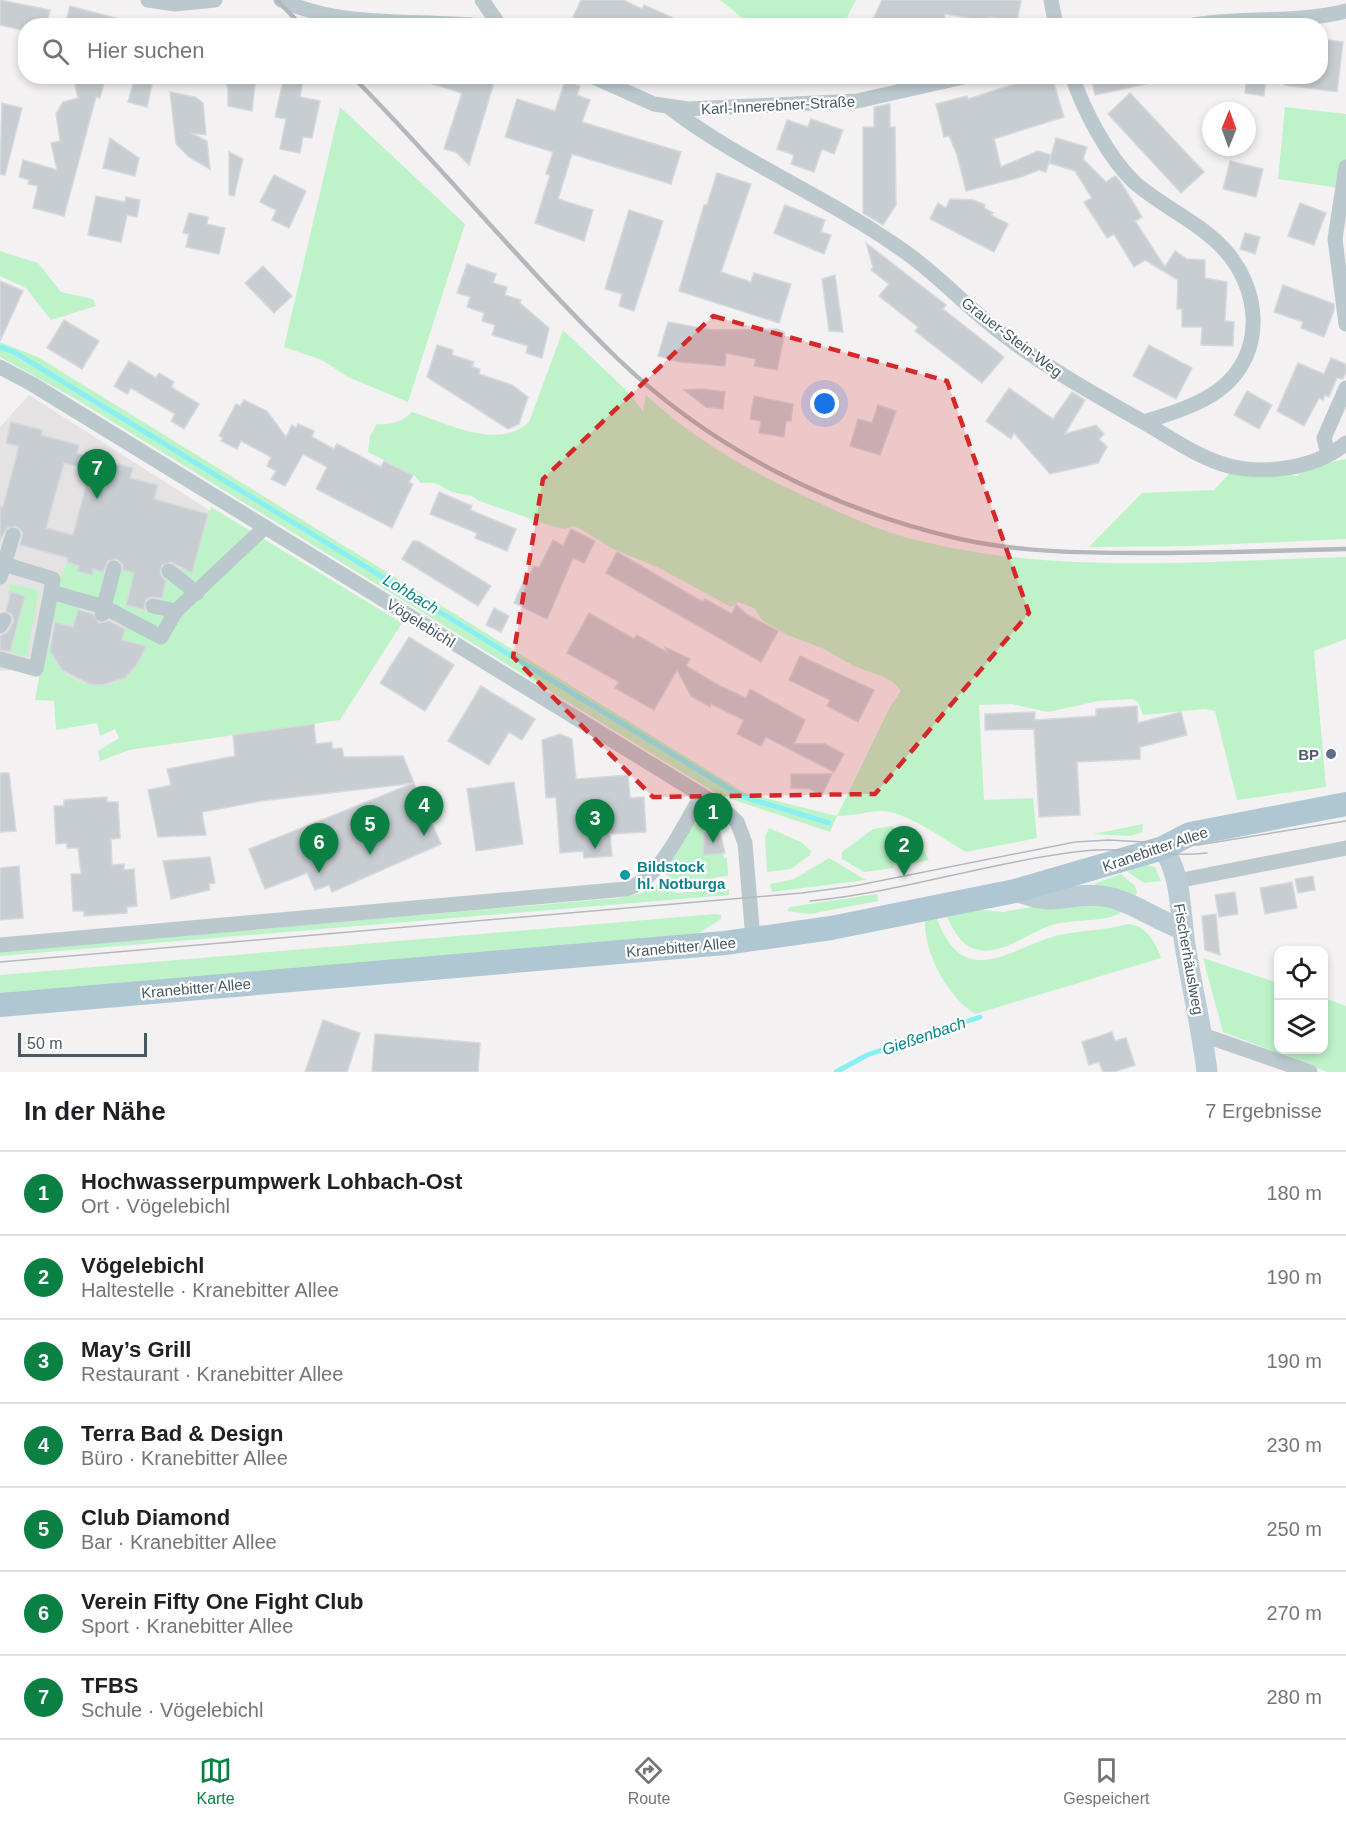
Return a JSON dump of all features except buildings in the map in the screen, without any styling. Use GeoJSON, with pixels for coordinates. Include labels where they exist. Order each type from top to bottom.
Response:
{"type":"FeatureCollection","features":[{"type":"Feature","properties":{"kind":"main road","name":"Kranebitter Allee"},"geometry":{"type":"LineString","coordinates":[[0,1005],[753,940],[831,928],[1016,891],[1163,849],[1190,834],[1346,804]]}},
{"type":"Feature","properties":{"kind":"street"},"geometry":{"type":"LineString","coordinates":[[148,0],[175,4],[215,0]]}},
{"type":"Feature","properties":{"kind":"street"},"geometry":{"type":"LineString","coordinates":[[281,0],[301,10],[335,18]]}},
{"type":"Feature","properties":{"kind":"street"},"geometry":{"type":"LineString","coordinates":[[482,0],[494,18]]}},
{"type":"Feature","properties":{"kind":"street"},"geometry":{"type":"LineString","coordinates":[[1051,0],[1054,18]]}},
{"type":"Feature","properties":{"kind":"street"},"geometry":{"type":"LineString","coordinates":[[1279,18],[1322,16],[1346,11]]}},
{"type":"Feature","properties":{"kind":"street","name":"Karl-Innerebner-Straße"},"geometry":{"type":"LineString","coordinates":[[609,84],[654,104],[670,108],[794,106],[856,101],[932,84]]}},
{"type":"Feature","properties":{"kind":"street"},"geometry":{"type":"LineString","coordinates":[[1075,84],[1101,137],[1134,181],[1215,240],[1244,274],[1251,291],[1252,334],[1244,357],[1230,381],[1209,398],[1144,423]]}},
{"type":"Feature","properties":{"kind":"street","name":"Grauer-Stein-Weg"},"geometry":{"type":"LineString","coordinates":[[670,108],[722,144],[789,180],[897,246],[1004,334],[1080,388],[1206,457],[1237,467],[1290,466],[1329,454],[1346,443]]}},
{"type":"Feature","properties":{"kind":"street"},"geometry":{"type":"LineString","coordinates":[[1346,167],[1335,239],[1346,324]]}},
{"type":"Feature","properties":{"kind":"street","name":"Vögelebichl"},"geometry":{"type":"LineString","coordinates":[[0,367],[265,527],[729,813],[743,834],[753,940]]}},
{"type":"Feature","properties":{"kind":"street"},"geometry":{"type":"LineString","coordinates":[[1329,454],[1324,438],[1346,388]]}},
{"type":"Feature","properties":{"kind":"street"},"geometry":{"type":"LineString","coordinates":[[51,592],[103,610],[161,637],[176,611],[265,527]]}},
{"type":"Feature","properties":{"kind":"street"},"geometry":{"type":"LineString","coordinates":[[0,659],[36,669],[53,579],[2,568],[13,535]]}},
{"type":"Feature","properties":{"kind":"street"},"geometry":{"type":"LineString","coordinates":[[103,610],[114,568]]}},
{"type":"Feature","properties":{"kind":"street"},"geometry":{"type":"LineString","coordinates":[[169,571],[197,593]]}},
{"type":"Feature","properties":{"kind":"street"},"geometry":{"type":"LineString","coordinates":[[96,592],[103,610]]}},
{"type":"Feature","properties":{"kind":"street"},"geometry":{"type":"LineString","coordinates":[[153,606],[176,611]]}},
{"type":"Feature","properties":{"kind":"street"},"geometry":{"type":"LineString","coordinates":[[0,945],[626,890],[644,881],[658,866],[702,795]]}},
{"type":"Feature","properties":{"kind":"street"},"geometry":{"type":"LineString","coordinates":[[1177,881],[1346,848]]}},
{"type":"Feature","properties":{"kind":"street","name":"Fischerhäuslweg"},"geometry":{"type":"LineString","coordinates":[[1163,849],[1173,862],[1177,881],[1182,929],[1203,1035],[1207,1072]]}},
{"type":"Feature","properties":{"kind":"street"},"geometry":{"type":"LineString","coordinates":[[1016,891],[1046,899],[1075,894],[1104,896],[1127,903],[1159,921],[1182,929]]}},
{"type":"Feature","properties":{"kind":"street"},"geometry":{"type":"LineString","coordinates":[[1203,1035],[1310,1072]]}},
{"type":"Feature","properties":{"kind":"highlighted area"},"geometry":{"type":"Polygon","coordinates":[[[713,316],[947,381],[1029,613],[875,794],[653,797],[513,657],[543,479],[713,316]]]}},
{"type":"Feature","properties":{"kind":"shaded area"},"geometry":{"type":"Polygon","coordinates":[[[29,395],[262,544],[121,686],[91,688],[43,667],[0,671],[0,427],[29,395]]]}},
{"type":"Feature","properties":{"kind":"green space"},"geometry":{"type":"Polygon","coordinates":[[[720,0],[856,0],[847,18],[742,18],[720,0]]]}},
{"type":"Feature","properties":{"kind":"green space"},"geometry":{"type":"Polygon","coordinates":[[[340,107],[465,224],[408,402],[348,377],[322,360],[284,347],[340,107]]]}},
{"type":"Feature","properties":{"kind":"green space"},"geometry":{"type":"Polygon","coordinates":[[[1285,107],[1346,114],[1346,189],[1278,179],[1285,107]]]}},
{"type":"Feature","properties":{"kind":"green space"},"geometry":{"type":"Polygon","coordinates":[[[0,251],[38,263],[61,292],[93,299],[96,306],[51,320],[26,288],[0,276],[0,251]]]}},
{"type":"Feature","properties":{"kind":"green space"},"geometry":{"type":"Polygon","coordinates":[[[563,330],[629,393],[643,411],[646,395],[681,425],[760,474],[844,514],[901,536],[969,551],[1076,562],[1184,563],[1346,557],[1346,639],[1314,651],[1326,787],[1237,800],[1215,711],[1205,709],[1143,715],[1138,702],[1133,699],[1098,701],[1048,712],[1012,704],[979,705],[984,800],[1033,798],[1037,838],[966,852],[936,833],[900,815],[880,811],[837,816],[890,707],[901,691],[893,682],[854,666],[822,648],[787,635],[762,620],[754,608],[738,602],[731,607],[659,568],[613,549],[574,526],[564,529],[552,526],[479,501],[471,496],[456,493],[437,484],[421,483],[414,475],[368,452],[370,436],[377,424],[396,422],[412,412],[472,432],[503,434],[517,430],[529,422],[563,330]]]}},
{"type":"Feature","properties":{"kind":"green space"},"geometry":{"type":"Polygon","coordinates":[[[0,342],[38,357],[745,793],[837,816],[830,832],[719,795],[74,398],[0,357],[0,342]]]}},
{"type":"Feature","properties":{"kind":"green space"},"geometry":{"type":"Polygon","coordinates":[[[1346,459],[1346,539],[1191,546],[1089,547],[1142,493],[1214,490],[1230,473],[1282,473],[1297,476],[1308,467],[1346,459]]]}},
{"type":"Feature","properties":{"kind":"green space"},"geometry":{"type":"Polygon","coordinates":[[[211,507],[402,623],[340,720],[129,750],[100,761],[98,751],[119,738],[115,729],[100,736],[97,723],[56,730],[54,701],[35,700],[54,593],[67,562],[79,565],[78,571],[91,575],[93,569],[106,573],[121,570],[123,562],[136,565],[126,605],[151,612],[160,603],[170,567],[192,572],[211,507]],[[79,608],[73,627],[51,621],[49,645],[54,660],[70,677],[91,685],[115,683],[125,678],[134,670],[143,652],[122,640],[126,620],[79,608]]]}},
{"type":"Feature","properties":{"kind":"green space"},"geometry":{"type":"Polygon","coordinates":[[[10,584],[39,590],[27,657],[10,652],[25,596],[8,594],[10,584]]]}},
{"type":"Feature","properties":{"kind":"green space"},"geometry":{"type":"Polygon","coordinates":[[[702,820],[713,822],[720,832],[704,834],[703,855],[723,853],[724,858],[727,858],[728,876],[694,881],[670,878],[664,873],[679,843],[695,823],[702,820]]]}},
{"type":"Feature","properties":{"kind":"green space"},"geometry":{"type":"Polygon","coordinates":[[[1143,824],[1142,832],[1131,836],[1093,834],[1143,824]]]}},
{"type":"Feature","properties":{"kind":"green space"},"geometry":{"type":"Polygon","coordinates":[[[891,826],[915,835],[929,860],[913,864],[910,858],[893,861],[894,868],[864,872],[842,859],[842,852],[873,829],[891,826]]]}},
{"type":"Feature","properties":{"kind":"green space"},"geometry":{"type":"Polygon","coordinates":[[[769,828],[801,842],[811,851],[810,855],[791,869],[767,872],[765,837],[769,828]]]}},
{"type":"Feature","properties":{"kind":"green space"},"geometry":{"type":"Polygon","coordinates":[[[829,858],[866,880],[772,892],[770,884],[794,879],[829,858]]]}},
{"type":"Feature","properties":{"kind":"green space"},"geometry":{"type":"Polygon","coordinates":[[[1141,864],[1155,867],[1161,881],[1144,883],[1128,872],[1141,864]]]}},
{"type":"Feature","properties":{"kind":"green space"},"geometry":{"type":"Polygon","coordinates":[[[1121,874],[1135,886],[1137,892],[1134,899],[1094,887],[1096,883],[1121,874]]]}},
{"type":"Feature","properties":{"kind":"green space"},"geometry":{"type":"Polygon","coordinates":[[[656,885],[677,893],[729,889],[729,895],[0,956],[0,951],[619,898],[642,893],[656,885]]]}},
{"type":"Feature","properties":{"kind":"green space"},"geometry":{"type":"Polygon","coordinates":[[[877,894],[878,901],[810,914],[787,911],[789,907],[877,894]]]}},
{"type":"Feature","properties":{"kind":"green space"},"geometry":{"type":"Polygon","coordinates":[[[1070,900],[1124,911],[1108,918],[1052,925],[1006,946],[987,951],[967,945],[955,933],[947,917],[975,911],[975,909],[1003,912],[1070,900]]]}},
{"type":"Feature","properties":{"kind":"green space"},"geometry":{"type":"Polygon","coordinates":[[[721,915],[721,919],[696,935],[0,996],[0,975],[721,915]]]}},
{"type":"Feature","properties":{"kind":"green space"},"geometry":{"type":"Polygon","coordinates":[[[937,919],[948,941],[961,954],[975,960],[1006,955],[1059,935],[1127,924],[1139,927],[1149,935],[1161,958],[975,1014],[947,986],[933,960],[925,921],[937,919]]]}},
{"type":"Feature","properties":{"kind":"green space"},"geometry":{"type":"Polygon","coordinates":[[[1203,958],[1274,982],[1274,1052],[1223,1032],[1203,958]]]}},
{"type":"Feature","properties":{"kind":"green space"},"geometry":{"type":"Polygon","coordinates":[[[1328,999],[1346,1006],[1346,1072],[1327,1072],[1280,1054],[1328,1054],[1328,999]]]}},
{"type":"Feature","properties":{"kind":"waterway","name":"Lohbach"},"geometry":{"type":"LineString","coordinates":[[0,347],[14,352],[741,796],[829,823]]}},
{"type":"Feature","properties":{"kind":"waterway","name":"Gießenbach"},"geometry":{"type":"LineString","coordinates":[[836,1072],[867,1055],[980,1017]]}},
{"type":"Feature","properties":{"kind":"tram line"},"geometry":{"type":"LineString","coordinates":[[0,962],[802,893],[854,886],[1075,842],[1109,840],[1198,845],[1346,821]]}},
{"type":"Feature","properties":{"kind":"tram line"},"geometry":{"type":"LineString","coordinates":[[810,901],[879,891],[1015,862],[1084,851],[1207,853]]}},
{"type":"Feature","properties":{"kind":"railway"},"geometry":{"type":"LineString","coordinates":[[277,0],[294,18]]}},
{"type":"Feature","properties":{"kind":"railway"},"geometry":{"type":"LineString","coordinates":[[360,84],[549,289],[617,358],[654,391],[692,421],[733,448],[820,493],[913,527],[960,539],[1027,549],[1141,553],[1346,549]]}},
{"type":"Feature","properties":{"kind":"place","name":"TFBS"},"geometry":{"type":"Point","coordinates":[97,499]}},
{"type":"Feature","properties":{"kind":"place","name":"BP"},"geometry":{"type":"Point","coordinates":[1331,754]}},
{"type":"Feature","properties":{"kind":"place","name":"Terra Bad & Design"},"geometry":{"type":"Point","coordinates":[424,836]}},
{"type":"Feature","properties":{"kind":"place","name":"Hochwasserpumpwerk Lohbach-Ost"},"geometry":{"type":"Point","coordinates":[713,843]}},
{"type":"Feature","properties":{"kind":"place","name":"May’s Grill"},"geometry":{"type":"Point","coordinates":[595,849]}},
{"type":"Feature","properties":{"kind":"place","name":"Club Diamond"},"geometry":{"type":"Point","coordinates":[370,855]}},
{"type":"Feature","properties":{"kind":"place","name":"Verein Fifty One Fight Club"},"geometry":{"type":"Point","coordinates":[319,873]}},
{"type":"Feature","properties":{"kind":"place","name":"Bildstock hl. Notburga"},"geometry":{"type":"Point","coordinates":[625,875]}},
{"type":"Feature","properties":{"kind":"place","name":"Vögelebichl"},"geometry":{"type":"Point","coordinates":[904,876]}}]}
